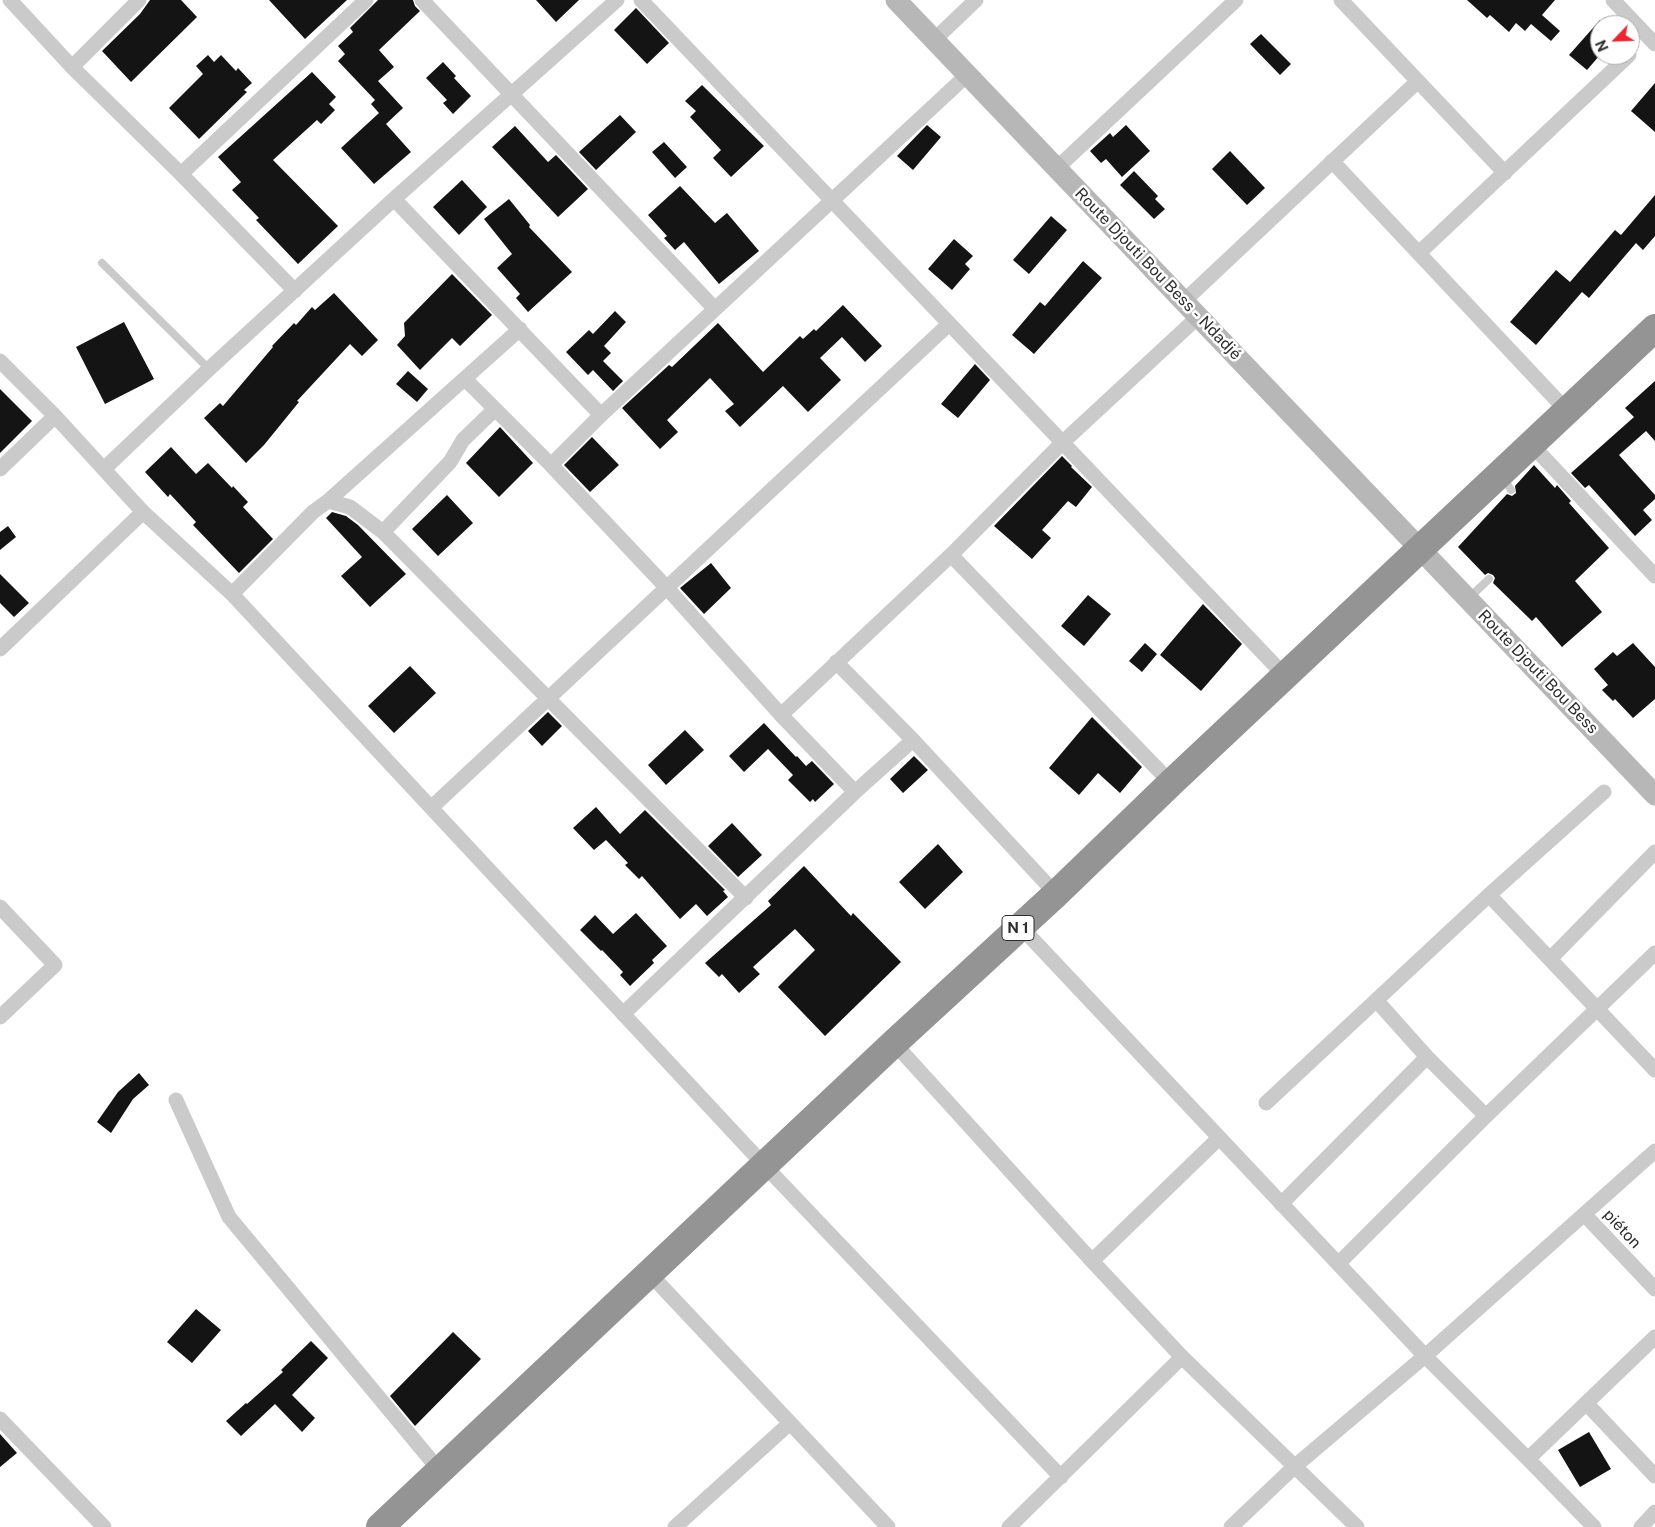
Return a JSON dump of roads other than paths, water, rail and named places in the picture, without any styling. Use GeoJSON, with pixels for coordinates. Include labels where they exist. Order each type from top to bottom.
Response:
{"type":"FeatureCollection","features":[{"type":"Feature","properties":{"kind":"highway","name":"N 1"},"geometry":{"type":"LineString","coordinates":[[380,1527],[894,1043],[1056,894],[1421,548],[1506,482],[1531,444],[1655,328]]}},
{"type":"Feature","properties":{"kind":"main road","name":"Route Djouti Bou Bess - Ndadjé"},"geometry":{"type":"LineString","coordinates":[[896,0],[1421,548]]}},
{"type":"Feature","properties":{"kind":"main road","name":"Route Djouti Bou Bess"},"geometry":{"type":"LineString","coordinates":[[1421,548],[1468,599],[1652,786]]}},
{"type":"Feature","properties":{"kind":"street"},"geometry":{"type":"LineString","coordinates":[[10,0],[72,67],[181,174],[295,291]]}},
{"type":"Feature","properties":{"kind":"street"},"geometry":{"type":"LineString","coordinates":[[72,67],[139,0]]}},
{"type":"Feature","properties":{"kind":"street"},"geometry":{"type":"LineString","coordinates":[[181,174],[366,0]]}},
{"type":"Feature","properties":{"kind":"street"},"geometry":{"type":"LineString","coordinates":[[422,0],[715,309]]}},
{"type":"Feature","properties":{"kind":"street"},"geometry":{"type":"LineString","coordinates":[[105,468],[208,369],[394,199],[617,0]]}},
{"type":"Feature","properties":{"kind":"street"},"geometry":{"type":"LineString","coordinates":[[640,0],[1285,676]]}},
{"type":"Feature","properties":{"kind":"street"},"geometry":{"type":"LineString","coordinates":[[934,40],[976,0]]}},
{"type":"Feature","properties":{"kind":"street"},"geometry":{"type":"LineString","coordinates":[[1057,168],[1236,0]]}},
{"type":"Feature","properties":{"kind":"street"},"geometry":{"type":"LineString","coordinates":[[1341,0],[1505,174]]}},
{"type":"Feature","properties":{"kind":"street"},"geometry":{"type":"LineString","coordinates":[[1613,0],[1653,37],[1640,47]]}},
{"type":"Feature","properties":{"kind":"street"},"geometry":{"type":"LineString","coordinates":[[1418,253],[1505,174],[1619,65]]}},
{"type":"Feature","properties":{"kind":"street"},"geometry":{"type":"LineString","coordinates":[[551,465],[600,415],[967,75]]}},
{"type":"Feature","properties":{"kind":"street"},"geometry":{"type":"LineString","coordinates":[[1184,301],[1418,81]]}},
{"type":"Feature","properties":{"kind":"street"},"geometry":{"type":"LineString","coordinates":[[1332,161],[1567,411]]}},
{"type":"Feature","properties":{"kind":"street"},"geometry":{"type":"LineString","coordinates":[[394,199],[600,415]]}},
{"type":"Feature","properties":{"kind":"street"},"geometry":{"type":"LineString","coordinates":[[781,715],[951,555],[1062,443],[1198,317]]}},
{"type":"Feature","properties":{"kind":"street"},"geometry":{"type":"LineString","coordinates":[[432,807],[949,324]]}},
{"type":"Feature","properties":{"kind":"street"},"geometry":{"type":"LineString","coordinates":[[232,594],[313,512],[328,501],[520,329]]}},
{"type":"Feature","properties":{"kind":"street"},"geometry":{"type":"LineString","coordinates":[[0,361],[56,416],[143,512],[232,594],[764,1165],[1061,1477]]}},
{"type":"Feature","properties":{"kind":"street"},"geometry":{"type":"LineString","coordinates":[[465,379],[551,465],[667,588],[781,715],[856,792]]}},
{"type":"Feature","properties":{"kind":"street"},"geometry":{"type":"LineString","coordinates":[[383,532],[450,462],[463,440],[495,409]]}},
{"type":"Feature","properties":{"kind":"street"},"geometry":{"type":"LineString","coordinates":[[0,469],[56,416]]}},
{"type":"Feature","properties":{"kind":"street"},"geometry":{"type":"LineString","coordinates":[[1531,444],[1655,576]]}},
{"type":"Feature","properties":{"kind":"street"},"geometry":{"type":"LineString","coordinates":[[328,501],[350,507],[383,532],[746,898]]}},
{"type":"Feature","properties":{"kind":"street"},"geometry":{"type":"LineString","coordinates":[[0,649],[143,512]]}},
{"type":"Feature","properties":{"kind":"street"},"geometry":{"type":"LineString","coordinates":[[951,555],[1171,783]]}},
{"type":"Feature","properties":{"kind":"street"},"geometry":{"type":"LineString","coordinates":[[836,662],[1056,894]]}},
{"type":"Feature","properties":{"kind":"street"},"geometry":{"type":"LineString","coordinates":[[624,1014],[912,740]]}},
{"type":"Feature","properties":{"kind":"street"},"geometry":{"type":"LineString","coordinates":[[1266,1103],[1489,895],[1604,792]]}},
{"type":"Feature","properties":{"kind":"street"},"geometry":{"type":"LineString","coordinates":[[1550,959],[1655,852]]}},
{"type":"Feature","properties":{"kind":"street"},"geometry":{"type":"LineString","coordinates":[[1489,895],[1655,1070]]}},
{"type":"Feature","properties":{"kind":"street"},"geometry":{"type":"LineString","coordinates":[[0,907],[55,965],[0,1017]]}},
{"type":"Feature","properties":{"kind":"street"},"geometry":{"type":"LineString","coordinates":[[1020,926],[1425,1356],[1528,1458],[1594,1527]]}},
{"type":"Feature","properties":{"kind":"street"},"geometry":{"type":"LineString","coordinates":[[1339,1263],[1486,1116],[1655,953]]}},
{"type":"Feature","properties":{"kind":"street"},"geometry":{"type":"LineString","coordinates":[[1376,1000],[1427,1057],[1486,1116]]}},
{"type":"Feature","properties":{"kind":"street"},"geometry":{"type":"LineString","coordinates":[[894,1043],[1182,1357],[1357,1527]]}},
{"type":"Feature","properties":{"kind":"street"},"geometry":{"type":"LineString","coordinates":[[1281,1204],[1427,1057]]}},
{"type":"Feature","properties":{"kind":"street"},"geometry":{"type":"LineString","coordinates":[[176,1100],[229,1216],[440,1471]]}},
{"type":"Feature","properties":{"kind":"street"},"geometry":{"type":"LineString","coordinates":[[1092,1261],[1219,1138]]}},
{"type":"Feature","properties":{"kind":"street"},"geometry":{"type":"LineString","coordinates":[[1231,1527],[1294,1467],[1425,1356],[1655,1151]]}},
{"type":"Feature","properties":{"kind":"street","name":"piéton"},"geometry":{"type":"LineString","coordinates":[[1585,1214],[1655,1289]]}},
{"type":"Feature","properties":{"kind":"street"},"geometry":{"type":"LineString","coordinates":[[649,1273],[887,1527]]}},
{"type":"Feature","properties":{"kind":"street"},"geometry":{"type":"LineString","coordinates":[[1528,1458],[1655,1337]]}},
{"type":"Feature","properties":{"kind":"street"},"geometry":{"type":"LineString","coordinates":[[1009,1527],[1182,1357]]}},
{"type":"Feature","properties":{"kind":"street"},"geometry":{"type":"LineString","coordinates":[[1586,1403],[1655,1476]]}},
{"type":"Feature","properties":{"kind":"street"},"geometry":{"type":"LineString","coordinates":[[0,1419],[104,1527]]}},
{"type":"Feature","properties":{"kind":"street"},"geometry":{"type":"LineString","coordinates":[[675,1527],[790,1422]]}},
{"type":"Feature","properties":{"kind":"street"},"geometry":{"type":"LineString","coordinates":[[1640,1527],[1655,1512]]}},
{"type":"Feature","properties":{"kind":"lane"},"geometry":{"type":"LineString","coordinates":[[102,263],[208,369]]}},
{"type":"Feature","properties":{"kind":"lane"},"geometry":{"type":"LineString","coordinates":[[1468,599],[1489,578]]}}]}
